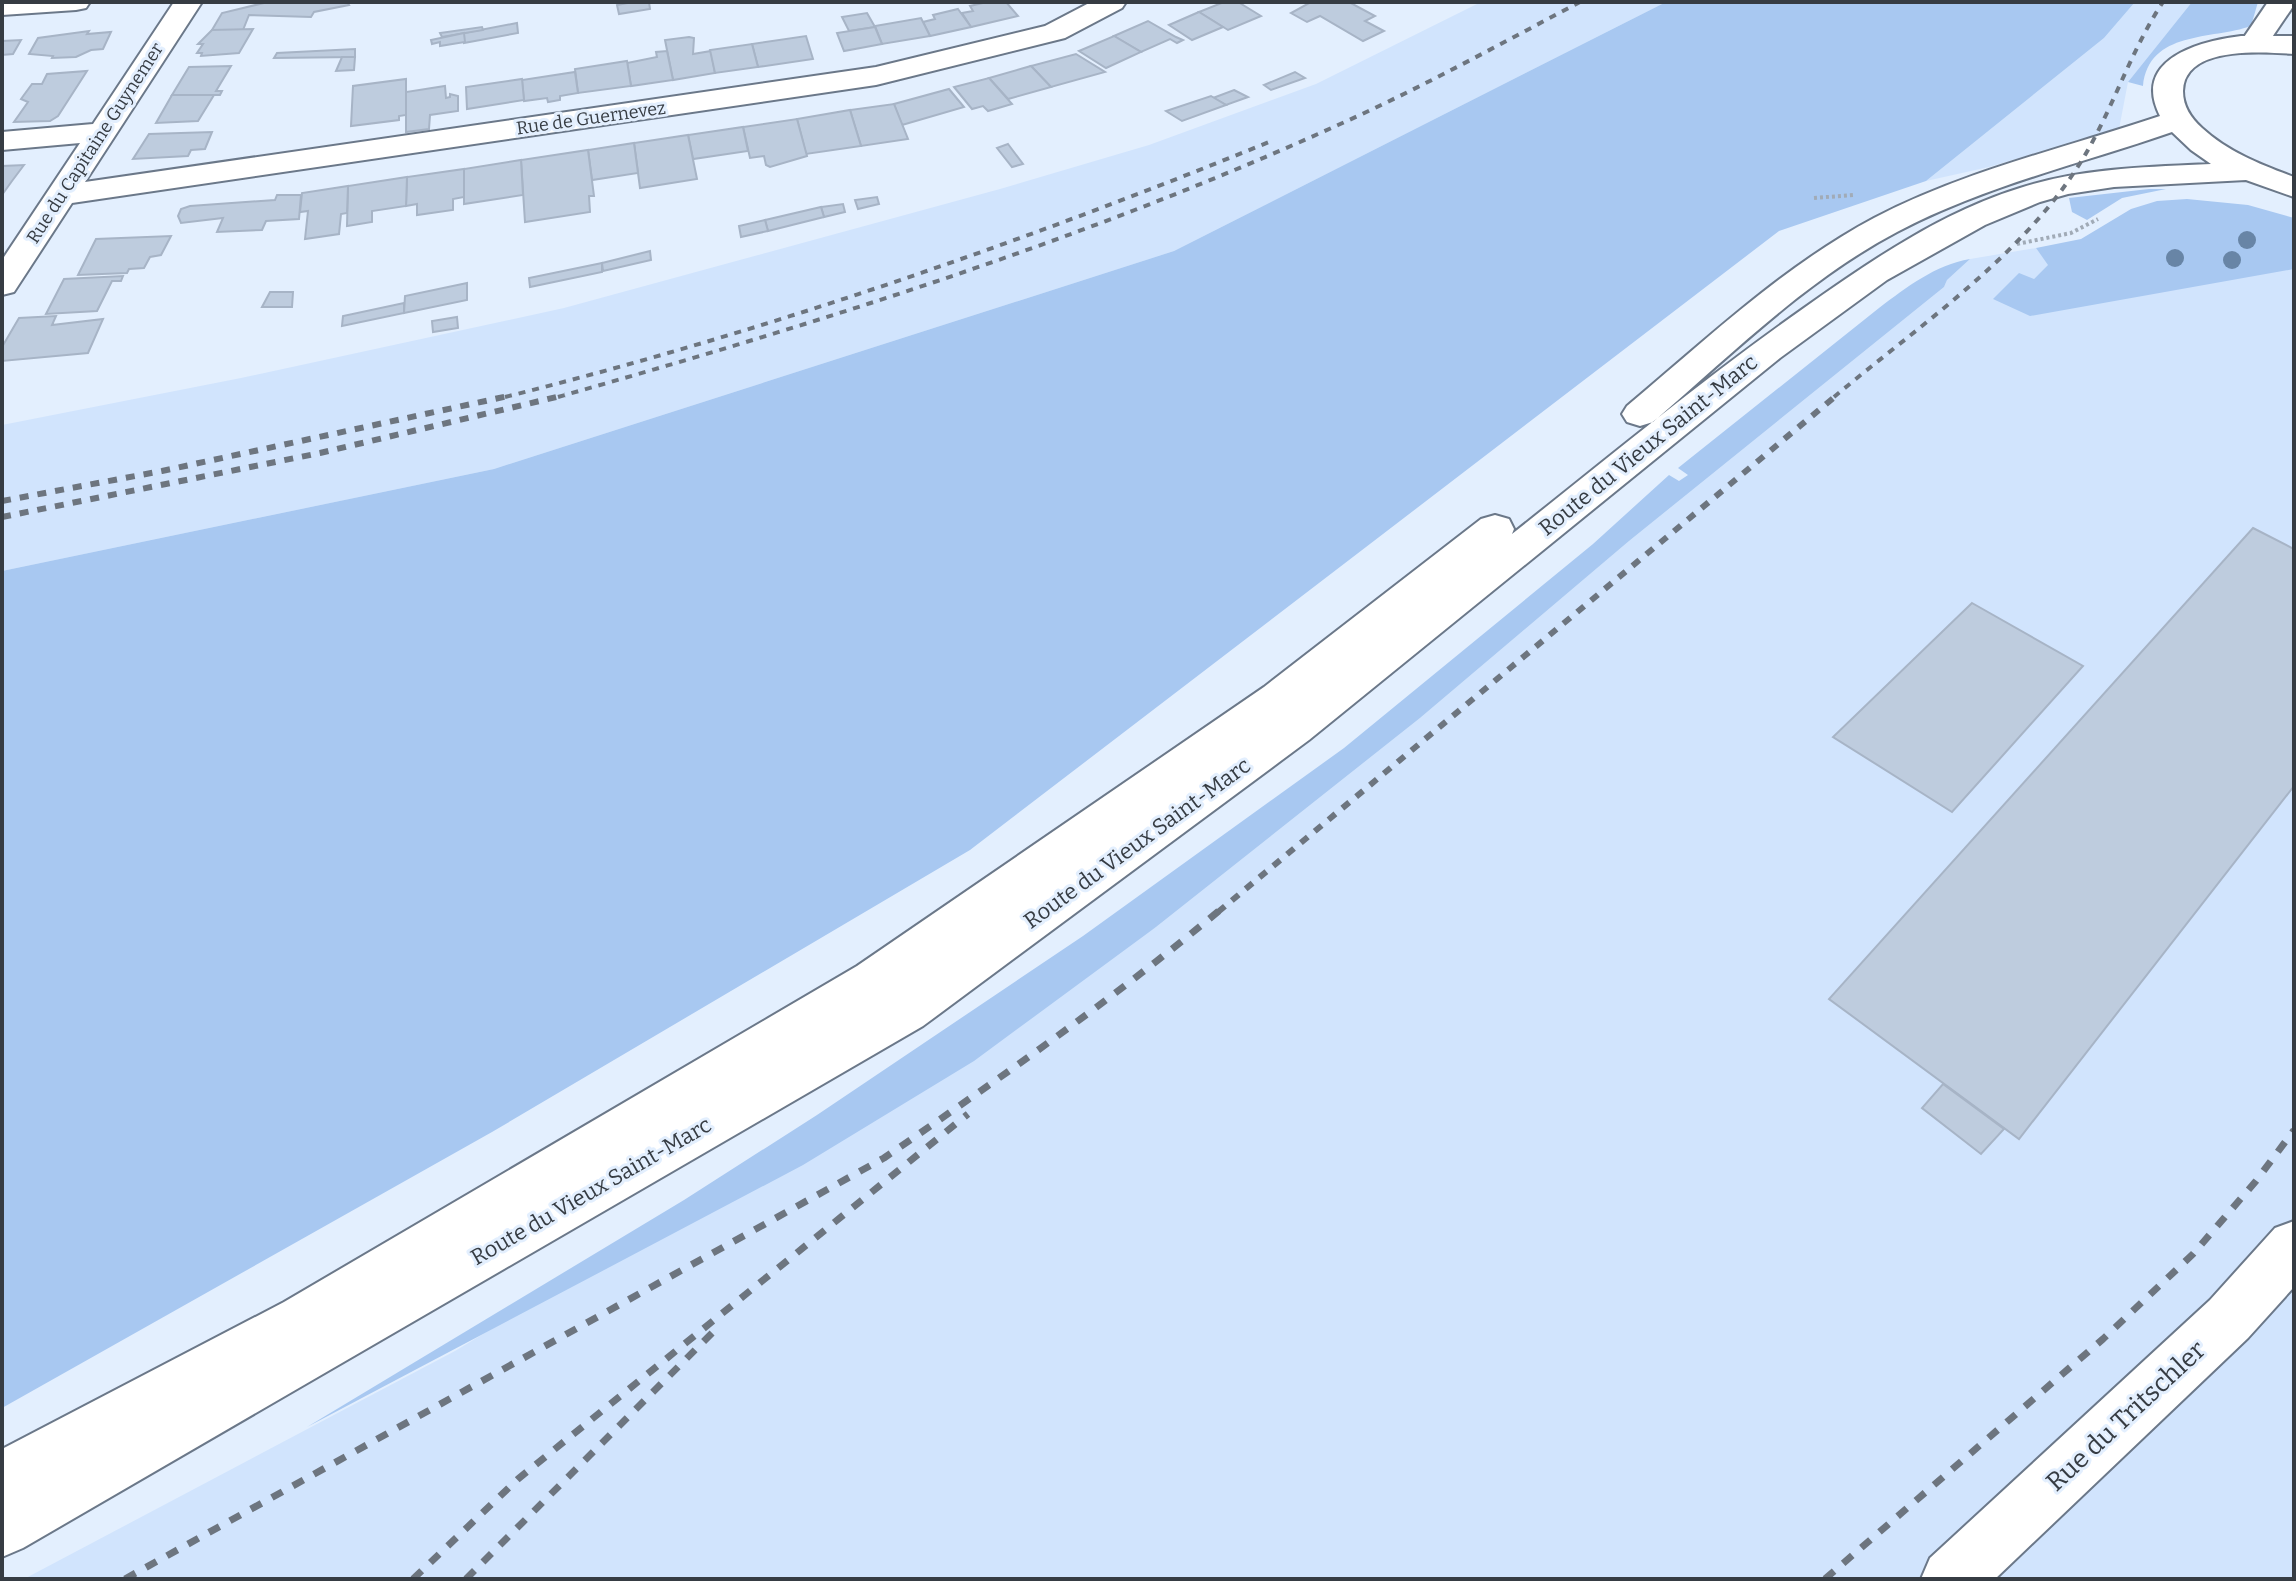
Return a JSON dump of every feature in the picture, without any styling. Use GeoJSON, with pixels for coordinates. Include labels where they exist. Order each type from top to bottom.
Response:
{"type":"FeatureCollection","features":[{"type":"Feature","properties":{"kind":"main road"},"geometry":{"type":"LineString","coordinates":[[2,7],[76,2]]}},
{"type":"Feature","properties":{"kind":"main road","name":"Rue du Capitaine Guynemer"},"geometry":{"type":"LineString","coordinates":[[2,285],[188,2]]}},
{"type":"Feature","properties":{"kind":"main road","name":"Rue de Guernevez"},"geometry":{"type":"LineString","coordinates":[[60,195],[876,76],[1055,32],[1112,2]]}},
{"type":"Feature","properties":{"kind":"main road"},"geometry":{"type":"LineString","coordinates":[[2254,43],[2282,2]]}},
{"type":"Feature","properties":{"kind":"main road"},"geometry":{"type":"LineString","coordinates":[[2294,45],[2254,43],[2216,48],[2187,58],[2170,75],[2167,96],[2177,120],[2205,146],[2247,171],[2294,188]]}},
{"type":"Feature","properties":{"kind":"main road","name":"Route du Vieux Saint-Marc"},"geometry":{"type":"LineString","coordinates":[[2,1480],[303,1321],[874,981],[1279,699],[1609,440],[1833,257],[1884,226],[1974,184],[2177,120]]}},
{"type":"Feature","properties":{"kind":"main road"},"geometry":{"type":"LineString","coordinates":[[2,141],[101,132]]}},
{"type":"Feature","properties":{"kind":"main road","name":"Route du Vieux Saint-Marc"},"geometry":{"type":"LineString","coordinates":[[2,1527],[906,1011],[1294,728],[1768,350],[1875,273],[1974,218],[2029,195],[2066,185],[2114,178],[2247,171]]}},
{"type":"Feature","properties":{"kind":"main road","name":"Rue du Tritschler"},"geometry":{"type":"LineString","coordinates":[[1951,1579],[2229,1319],[2294,1247]]}},
{"type":"Feature","properties":{"kind":"shaded area"},"geometry":{"type":"Polygon","coordinates":[[[1481,2],[1666,2],[1174,251],[494,469],[2,571],[2,425],[241,378],[564,308],[1000,189],[1149,145],[1316,84],[1481,2]]]}},
{"type":"Feature","properties":{"kind":"shaded area"},"geometry":{"type":"Polygon","coordinates":[[[1666,2],[2135,2],[2104,38],[1926,181],[1779,231],[970,850],[492,1132],[2,1408],[2,571],[494,469],[1174,251],[1666,2]]]}},
{"type":"Feature","properties":{"kind":"shaded area"},"geometry":{"type":"Polygon","coordinates":[[[2135,2],[2192,2],[2128,82],[2119,129],[1989,167],[1926,181],[2104,38],[2135,2]]]}},
{"type":"Feature","properties":{"kind":"shaded area"},"geometry":{"type":"Polygon","coordinates":[[[2192,2],[2258,2],[2251,26],[2170,46],[2157,55],[2148,68],[2143,86],[2128,82],[2192,2]]]}},
{"type":"Feature","properties":{"kind":"shaded area"},"geometry":{"type":"Polygon","coordinates":[[[2166,189],[2122,198],[2087,220],[2072,212],[2069,198],[2166,189]]]}},
{"type":"Feature","properties":{"kind":"shaded area"},"geometry":{"type":"Polygon","coordinates":[[[2187,199],[2248,205],[2294,218],[2294,269],[2030,316],[1993,299],[2019,273],[2034,279],[2048,265],[2036,248],[2081,239],[2131,209],[2157,201],[2187,199]]]}},
{"type":"Feature","properties":{"kind":"shaded area"},"geometry":{"type":"Polygon","coordinates":[[[2036,248],[2049,265],[2034,279],[1994,299],[2294,261],[2294,1579],[24,1579],[455,1351],[1156,927],[1420,718],[1629,541],[1944,287],[1947,280],[1970,259],[2036,248]]]}},
{"type":"Feature","properties":{"kind":"shaded area"},"geometry":{"type":"Polygon","coordinates":[[[1970,259],[1947,280],[1944,287],[1629,541],[1420,718],[1156,927],[974,1061],[803,1165],[307,1427],[684,1200],[817,1115],[1083,936],[1344,748],[1593,544],[1669,475],[1679,481],[1688,475],[1678,468],[1879,308],[1933,272],[1970,259]]]}},
{"type":"Feature","properties":{"kind":"building"},"geometry":{"type":"Polygon","coordinates":[[[268,2],[347,2],[349,5],[314,12],[311,17],[249,15],[243,30],[212,30],[222,13],[268,2]]]}},
{"type":"Feature","properties":{"kind":"building"},"geometry":{"type":"Polygon","coordinates":[[[649,2],[650,9],[619,14],[617,5],[649,2]]]}},
{"type":"Feature","properties":{"kind":"building"},"geometry":{"type":"Polygon","coordinates":[[[1006,2],[1018,16],[971,27],[962,13],[973,11],[970,6],[1006,2]]]}},
{"type":"Feature","properties":{"kind":"building"},"geometry":{"type":"Polygon","coordinates":[[[1224,2],[1238,2],[1261,16],[1228,30],[1199,12],[1224,2]]]}},
{"type":"Feature","properties":{"kind":"building"},"geometry":{"type":"Polygon","coordinates":[[[1311,2],[1349,2],[1375,16],[1365,21],[1384,31],[1363,41],[1320,16],[1307,22],[1291,13],[1311,2]]]}},
{"type":"Feature","properties":{"kind":"building"},"geometry":{"type":"Polygon","coordinates":[[[958,9],[971,27],[930,36],[923,22],[935,19],[933,15],[958,9]]]}},
{"type":"Feature","properties":{"kind":"building"},"geometry":{"type":"Polygon","coordinates":[[[1199,12],[1223,27],[1192,40],[1169,25],[1199,12]]]}},
{"type":"Feature","properties":{"kind":"building"},"geometry":{"type":"Polygon","coordinates":[[[867,13],[875,27],[849,31],[842,17],[867,13]]]}},
{"type":"Feature","properties":{"kind":"building"},"geometry":{"type":"Polygon","coordinates":[[[921,18],[930,36],[882,44],[875,26],[921,18]]]}},
{"type":"Feature","properties":{"kind":"building"},"geometry":{"type":"Polygon","coordinates":[[[1148,21],[1183,40],[1177,43],[1170,39],[1141,52],[1114,36],[1148,21]]]}},
{"type":"Feature","properties":{"kind":"building"},"geometry":{"type":"Polygon","coordinates":[[[517,23],[518,33],[464,43],[464,33],[517,23]]]}},
{"type":"Feature","properties":{"kind":"building"},"geometry":{"type":"Polygon","coordinates":[[[482,27],[483,30],[442,37],[440,33],[482,27]]]}},
{"type":"Feature","properties":{"kind":"building"},"geometry":{"type":"Polygon","coordinates":[[[875,27],[882,44],[844,51],[837,33],[875,27]]]}},
{"type":"Feature","properties":{"kind":"building"},"geometry":{"type":"Polygon","coordinates":[[[253,29],[239,53],[201,56],[202,53],[197,53],[203,44],[198,44],[212,30],[253,29]]]}},
{"type":"Feature","properties":{"kind":"building"},"geometry":{"type":"Polygon","coordinates":[[[89,31],[87,34],[111,32],[103,49],[91,50],[76,57],[52,58],[29,54],[38,38],[89,31]]]}},
{"type":"Feature","properties":{"kind":"building"},"geometry":{"type":"Polygon","coordinates":[[[464,33],[465,42],[440,46],[440,42],[432,44],[431,40],[464,33]]]}},
{"type":"Feature","properties":{"kind":"building"},"geometry":{"type":"Polygon","coordinates":[[[806,36],[813,59],[758,67],[752,44],[806,36]]]}},
{"type":"Feature","properties":{"kind":"building"},"geometry":{"type":"Polygon","coordinates":[[[1114,36],[1141,52],[1106,68],[1079,51],[1114,36]]]}},
{"type":"Feature","properties":{"kind":"building"},"geometry":{"type":"Polygon","coordinates":[[[694,38],[693,54],[711,51],[715,73],[673,80],[665,40],[694,38]]]}},
{"type":"Feature","properties":{"kind":"building"},"geometry":{"type":"Polygon","coordinates":[[[21,40],[13,54],[2,55],[2,41],[21,40]]]}},
{"type":"Feature","properties":{"kind":"building"},"geometry":{"type":"Polygon","coordinates":[[[752,44],[758,67],[715,73],[710,50],[752,44]]]}},
{"type":"Feature","properties":{"kind":"building"},"geometry":{"type":"Polygon","coordinates":[[[355,49],[355,57],[274,58],[277,53],[355,49]]]}},
{"type":"Feature","properties":{"kind":"building"},"geometry":{"type":"Polygon","coordinates":[[[667,51],[673,80],[631,86],[627,63],[657,57],[656,52],[667,51]]]}},
{"type":"Feature","properties":{"kind":"building"},"geometry":{"type":"Polygon","coordinates":[[[1076,54],[1105,72],[1051,87],[1031,66],[1076,54]]]}},
{"type":"Feature","properties":{"kind":"building"},"geometry":{"type":"Polygon","coordinates":[[[342,57],[355,57],[354,70],[336,71],[342,57]]]}},
{"type":"Feature","properties":{"kind":"building"},"geometry":{"type":"Polygon","coordinates":[[[627,61],[631,86],[578,93],[575,69],[627,61]]]}},
{"type":"Feature","properties":{"kind":"building"},"geometry":{"type":"Polygon","coordinates":[[[231,66],[216,91],[222,91],[220,95],[172,95],[189,67],[231,66]]]}},
{"type":"Feature","properties":{"kind":"building"},"geometry":{"type":"Polygon","coordinates":[[[1031,66],[1051,87],[1008,99],[989,78],[1031,66]]]}},
{"type":"Feature","properties":{"kind":"building"},"geometry":{"type":"Polygon","coordinates":[[[87,71],[58,116],[50,121],[14,122],[28,102],[21,99],[32,84],[42,84],[47,74],[87,71]]]}},
{"type":"Feature","properties":{"kind":"building"},"geometry":{"type":"Polygon","coordinates":[[[575,72],[578,93],[548,102],[547,98],[524,101],[522,80],[575,72]]]}},
{"type":"Feature","properties":{"kind":"building"},"geometry":{"type":"Polygon","coordinates":[[[1295,72],[1305,78],[1271,90],[1264,85],[1295,72]]]}},
{"type":"Feature","properties":{"kind":"building"},"geometry":{"type":"Polygon","coordinates":[[[989,78],[1012,104],[988,111],[983,106],[972,109],[954,87],[989,78]]]}},
{"type":"Feature","properties":{"kind":"building"},"geometry":{"type":"Polygon","coordinates":[[[406,79],[406,115],[399,116],[399,120],[351,126],[353,86],[406,79]]]}},
{"type":"Feature","properties":{"kind":"building"},"geometry":{"type":"Polygon","coordinates":[[[522,79],[524,100],[467,109],[466,87],[522,79]]]}},
{"type":"Feature","properties":{"kind":"building"},"geometry":{"type":"Polygon","coordinates":[[[445,86],[446,98],[450,94],[458,96],[458,111],[430,115],[429,129],[406,132],[406,92],[445,86]]]}},
{"type":"Feature","properties":{"kind":"building"},"geometry":{"type":"Polygon","coordinates":[[[949,89],[964,107],[902,125],[894,104],[949,89]]]}},
{"type":"Feature","properties":{"kind":"building"},"geometry":{"type":"Polygon","coordinates":[[[1234,90],[1248,97],[1226,105],[1213,98],[1234,90]]]}},
{"type":"Feature","properties":{"kind":"building"},"geometry":{"type":"Polygon","coordinates":[[[172,95],[214,95],[198,121],[156,123],[172,95]]]}},
{"type":"Feature","properties":{"kind":"building"},"geometry":{"type":"Polygon","coordinates":[[[1211,96],[1226,105],[1182,121],[1166,111],[1211,96]]]}},
{"type":"Feature","properties":{"kind":"building"},"geometry":{"type":"Polygon","coordinates":[[[894,104],[908,139],[861,146],[850,110],[894,104]]]}},
{"type":"Feature","properties":{"kind":"building"},"geometry":{"type":"Polygon","coordinates":[[[850,110],[861,146],[806,154],[797,119],[850,110]]]}},
{"type":"Feature","properties":{"kind":"building"},"geometry":{"type":"Polygon","coordinates":[[[797,119],[807,156],[770,167],[766,165],[764,156],[750,158],[743,127],[797,119]]]}},
{"type":"Feature","properties":{"kind":"building"},"geometry":{"type":"Polygon","coordinates":[[[743,127],[748,151],[693,159],[688,135],[743,127]]]}},
{"type":"Feature","properties":{"kind":"building"},"geometry":{"type":"Polygon","coordinates":[[[212,132],[205,149],[191,150],[188,156],[133,159],[149,134],[212,132]]]}},
{"type":"Feature","properties":{"kind":"building"},"geometry":{"type":"Polygon","coordinates":[[[688,135],[697,179],[640,188],[634,143],[688,135]]]}},
{"type":"Feature","properties":{"kind":"building"},"geometry":{"type":"Polygon","coordinates":[[[634,143],[638,173],[592,180],[588,150],[634,143]]]}},
{"type":"Feature","properties":{"kind":"building"},"geometry":{"type":"Polygon","coordinates":[[[1008,144],[1023,164],[1012,167],[997,148],[1008,144]]]}},
{"type":"Feature","properties":{"kind":"building"},"geometry":{"type":"Polygon","coordinates":[[[588,150],[594,196],[589,196],[590,212],[525,222],[521,160],[588,150]]]}},
{"type":"Feature","properties":{"kind":"building"},"geometry":{"type":"Polygon","coordinates":[[[521,160],[523,195],[464,204],[464,169],[521,160]]]}},
{"type":"Feature","properties":{"kind":"building"},"geometry":{"type":"Polygon","coordinates":[[[24,165],[12,181],[2,195],[2,166],[24,165]]]}},
{"type":"Feature","properties":{"kind":"building"},"geometry":{"type":"Polygon","coordinates":[[[464,169],[464,197],[453,199],[453,210],[417,215],[417,204],[406,206],[407,177],[464,169]]]}},
{"type":"Feature","properties":{"kind":"building"},"geometry":{"type":"Polygon","coordinates":[[[407,177],[406,206],[372,211],[372,222],[347,226],[348,186],[407,177]]]}},
{"type":"Feature","properties":{"kind":"building"},"geometry":{"type":"Polygon","coordinates":[[[348,186],[347,213],[341,214],[339,234],[305,239],[308,211],[300,212],[302,193],[348,186]]]}},
{"type":"Feature","properties":{"kind":"building"},"geometry":{"type":"Polygon","coordinates":[[[277,195],[301,195],[299,219],[266,221],[262,230],[217,232],[223,218],[181,223],[178,216],[181,209],[190,206],[275,200],[277,195]]]}},
{"type":"Feature","properties":{"kind":"building"},"geometry":{"type":"Polygon","coordinates":[[[877,197],[879,204],[858,209],[855,200],[877,197]]]}},
{"type":"Feature","properties":{"kind":"building"},"geometry":{"type":"Polygon","coordinates":[[[843,204],[845,212],[824,217],[821,207],[843,204]]]}},
{"type":"Feature","properties":{"kind":"building"},"geometry":{"type":"Polygon","coordinates":[[[821,207],[824,217],[768,231],[765,220],[821,207]]]}},
{"type":"Feature","properties":{"kind":"building"},"geometry":{"type":"Polygon","coordinates":[[[765,220],[768,231],[741,237],[739,226],[765,220]]]}},
{"type":"Feature","properties":{"kind":"building"},"geometry":{"type":"Polygon","coordinates":[[[171,236],[161,255],[150,257],[144,268],[129,269],[127,273],[78,275],[96,239],[171,236]]]}},
{"type":"Feature","properties":{"kind":"building"},"geometry":{"type":"Polygon","coordinates":[[[650,251],[651,260],[603,271],[602,263],[650,251]]]}},
{"type":"Feature","properties":{"kind":"building"},"geometry":{"type":"Polygon","coordinates":[[[602,263],[602,272],[530,287],[529,278],[602,263]]]}},
{"type":"Feature","properties":{"kind":"building"},"geometry":{"type":"Polygon","coordinates":[[[123,276],[121,281],[112,281],[97,311],[46,314],[64,279],[123,276]]]}},
{"type":"Feature","properties":{"kind":"building"},"geometry":{"type":"Polygon","coordinates":[[[467,283],[467,300],[404,313],[405,296],[467,283]]]}},
{"type":"Feature","properties":{"kind":"building"},"geometry":{"type":"Polygon","coordinates":[[[270,292],[293,292],[292,307],[262,307],[270,292]]]}},
{"type":"Feature","properties":{"kind":"building"},"geometry":{"type":"Polygon","coordinates":[[[404,303],[404,313],[342,326],[343,316],[404,303]]]}},
{"type":"Feature","properties":{"kind":"building"},"geometry":{"type":"Polygon","coordinates":[[[56,316],[52,325],[103,319],[88,353],[2,361],[2,347],[19,318],[56,316]]]}},
{"type":"Feature","properties":{"kind":"building"},"geometry":{"type":"Polygon","coordinates":[[[457,317],[458,328],[433,332],[432,321],[457,317]]]}},
{"type":"Feature","properties":{"kind":"building"},"geometry":{"type":"Polygon","coordinates":[[[2253,528],[2294,549],[2294,786],[2019,1139],[1829,999],[2253,528]]]}},
{"type":"Feature","properties":{"kind":"building"},"geometry":{"type":"Polygon","coordinates":[[[1972,603],[2083,666],[1952,812],[1833,737],[1972,603]]]}},
{"type":"Feature","properties":{"kind":"building"},"geometry":{"type":"Polygon","coordinates":[[[1943,1084],[2004,1129],[1981,1154],[1922,1108],[1943,1084]]]}},
{"type":"Feature","properties":{"kind":"railway"},"geometry":{"type":"LineString","coordinates":[[564,395],[855,308],[1148,205],[1369,111],[1580,2]]}},
{"type":"Feature","properties":{"kind":"railway"},"geometry":{"type":"LineString","coordinates":[[1834,397],[1962,293],[2023,236],[2049,206],[2086,153],[2163,2]]}},
{"type":"Feature","properties":{"kind":"railway"},"geometry":{"type":"LineString","coordinates":[[511,395],[699,344],[892,283],[1082,215],[1269,142]]}},
{"type":"Feature","properties":{"kind":"railway"},"geometry":{"type":"LineString","coordinates":[[2,501],[162,471],[511,395]]}},
{"type":"Feature","properties":{"kind":"railway"},"geometry":{"type":"LineString","coordinates":[[505,397],[511,395]]}},
{"type":"Feature","properties":{"kind":"railway"},"geometry":{"type":"LineString","coordinates":[[2,517],[320,453],[564,395]]}},
{"type":"Feature","properties":{"kind":"railway"},"geometry":{"type":"LineString","coordinates":[[558,397],[564,395]]}},
{"type":"Feature","properties":{"kind":"railway"},"geometry":{"type":"LineString","coordinates":[[1218,912],[1837,395]]}},
{"type":"Feature","properties":{"kind":"railway"},"geometry":{"type":"LineString","coordinates":[[125,1579],[884,1158],[1055,1038],[1220,910]]}},
{"type":"Feature","properties":{"kind":"railway"},"geometry":{"type":"LineString","coordinates":[[413,1579],[518,1479],[968,1114]]}},
{"type":"Feature","properties":{"kind":"railway"},"geometry":{"type":"LineString","coordinates":[[1825,1579],[2103,1339],[2193,1254],[2256,1181],[2294,1130]]}},
{"type":"Feature","properties":{"kind":"railway"},"geometry":{"type":"LineString","coordinates":[[466,1579],[716,1329]]}}]}
